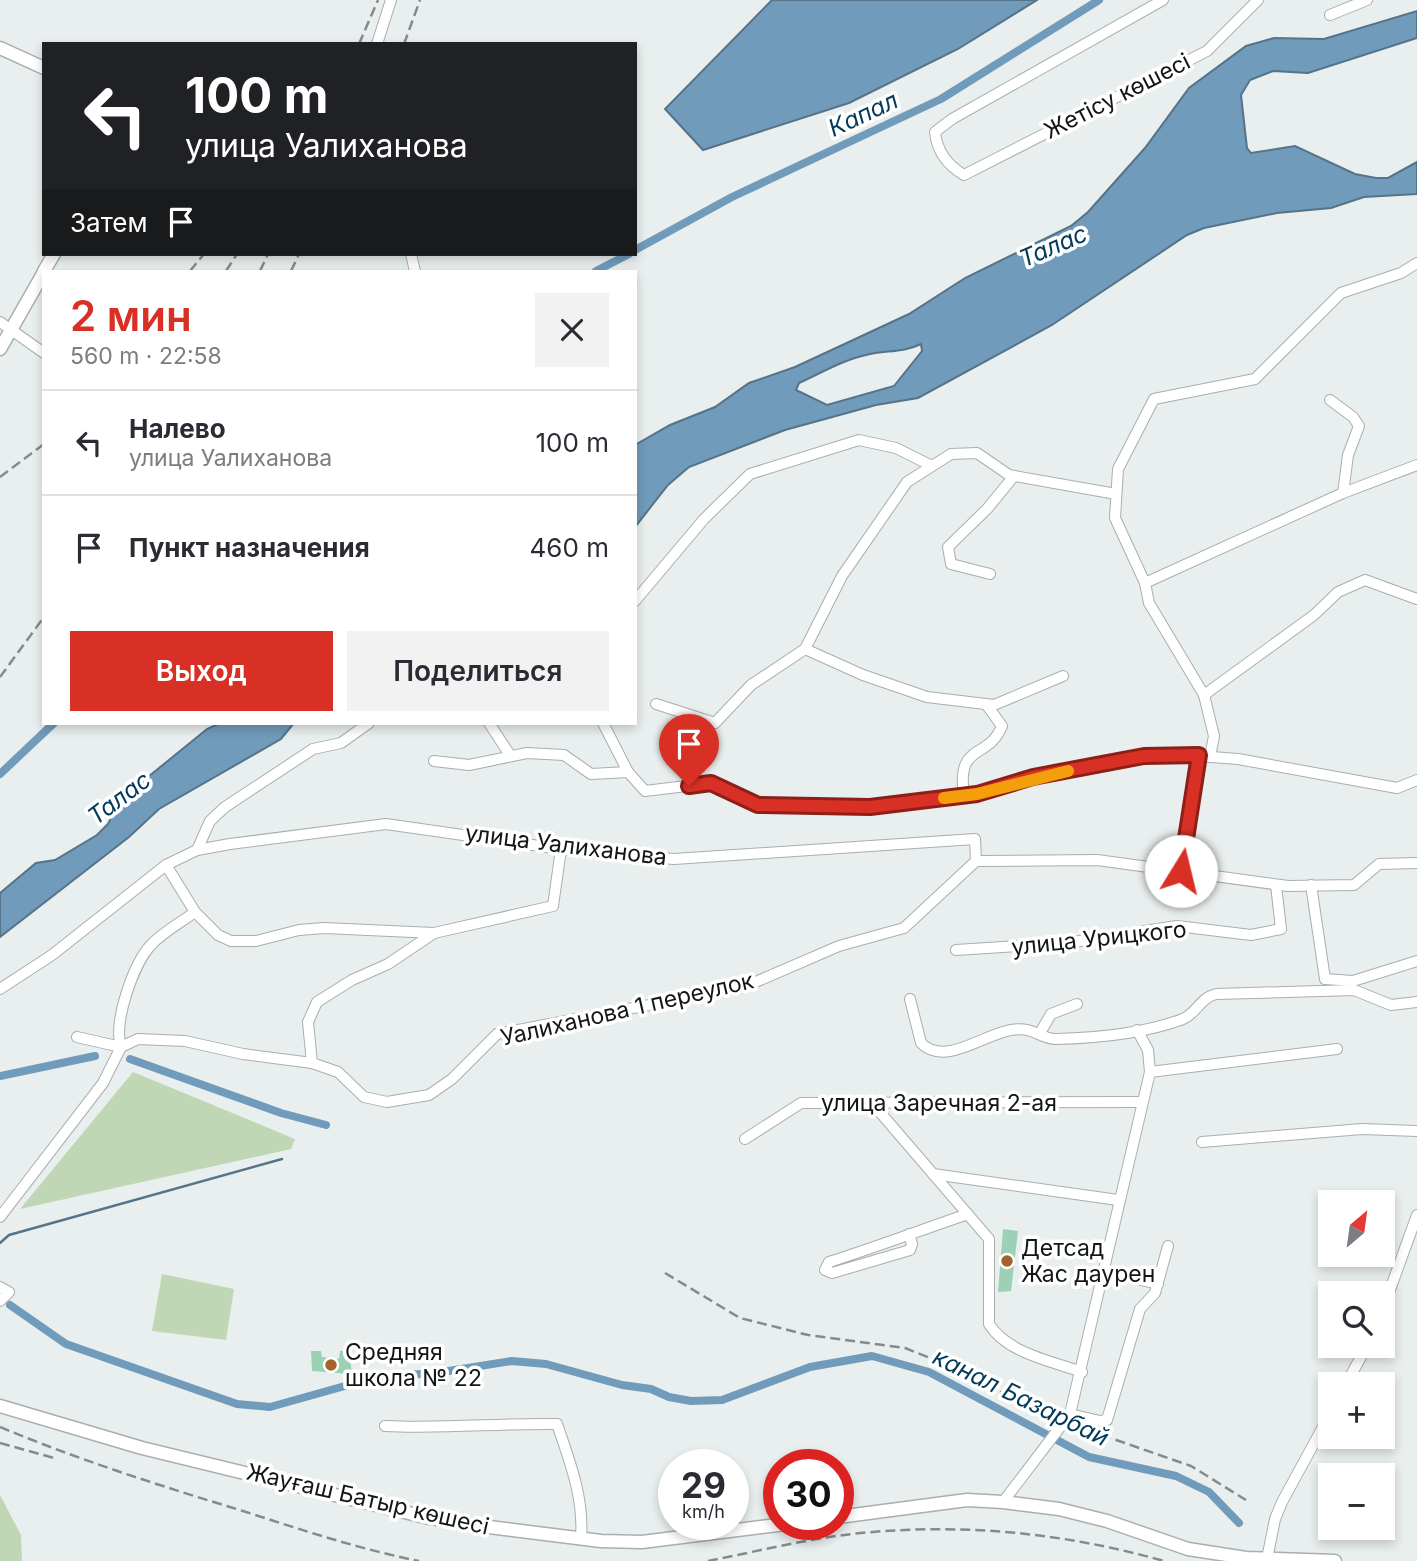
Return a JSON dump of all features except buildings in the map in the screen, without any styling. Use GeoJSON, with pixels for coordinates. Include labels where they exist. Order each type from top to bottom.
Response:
{"type":"FeatureCollection","features":[{"type":"Feature","properties":{"kind":"main road"},"geometry":{"type":"LineString","coordinates":[[0,48],[42,67]]}},
{"type":"Feature","properties":{"kind":"main road"},"geometry":{"type":"LineString","coordinates":[[24,58],[42,77]]}},
{"type":"Feature","properties":{"kind":"main road"},"geometry":{"type":"LineString","coordinates":[[0,349],[42,275]]}},
{"type":"Feature","properties":{"kind":"main road","name":"Жауғаш Батыр көшесі"},"geometry":{"type":"LineString","coordinates":[[0,1406],[142,1448],[425,1517],[580,1538],[642,1542],[763,1527]]}},
{"type":"Feature","properties":{"kind":"main road"},"geometry":{"type":"LineString","coordinates":[[854,1515],[967,1500],[1003,1502],[1059,1509],[1107,1521],[1188,1549],[1267,1559],[1335,1561]]}},
{"type":"Feature","properties":{"kind":"street"},"geometry":{"type":"LineString","coordinates":[[378,42],[391,0]]}},
{"type":"Feature","properties":{"kind":"street","name":"Жетісу көшесі"},"geometry":{"type":"LineString","coordinates":[[1163,0],[963,112],[935,132],[936,146],[945,160],[964,175],[1207,51],[1258,0]]}},
{"type":"Feature","properties":{"kind":"street"},"geometry":{"type":"LineString","coordinates":[[1330,15],[1367,0]]}},
{"type":"Feature","properties":{"kind":"street"},"geometry":{"type":"LineString","coordinates":[[1181,871],[1204,756],[1214,736],[1204,695],[1149,603],[1145,583],[1115,518],[1118,470],[1154,399],[1255,379],[1341,293],[1401,273],[1417,263]]}},
{"type":"Feature","properties":{"kind":"street"},"geometry":{"type":"LineString","coordinates":[[0,322],[42,352]]}},
{"type":"Feature","properties":{"kind":"street"},"geometry":{"type":"LineString","coordinates":[[1330,400],[1353,417],[1359,426],[1348,455],[1343,493]]}},
{"type":"Feature","properties":{"kind":"street"},"geometry":{"type":"LineString","coordinates":[[637,599],[704,519],[750,474],[859,440],[895,448],[933,466]]}},
{"type":"Feature","properties":{"kind":"street"},"geometry":{"type":"LineString","coordinates":[[656,704],[715,723],[751,685],[805,649],[842,576],[907,482],[951,454],[977,453],[1013,476],[1116,494]]}},
{"type":"Feature","properties":{"kind":"street"},"geometry":{"type":"LineString","coordinates":[[1145,583],[1343,493],[1417,465]]}},
{"type":"Feature","properties":{"kind":"street"},"geometry":{"type":"LineString","coordinates":[[990,574],[951,564],[948,547],[987,509],[1013,476]]}},
{"type":"Feature","properties":{"kind":"street"},"geometry":{"type":"LineString","coordinates":[[1204,695],[1314,615],[1338,592],[1365,580],[1417,598]]}},
{"type":"Feature","properties":{"kind":"street"},"geometry":{"type":"LineString","coordinates":[[805,649],[863,675],[927,697],[994,705],[1063,676]]}},
{"type":"Feature","properties":{"kind":"street"},"geometry":{"type":"LineString","coordinates":[[964,796],[961,775],[968,757],[997,738],[1002,726],[986,704]]}},
{"type":"Feature","properties":{"kind":"street"},"geometry":{"type":"LineString","coordinates":[[197,850],[210,821],[225,807],[313,749],[341,743],[366,725]]}},
{"type":"Feature","properties":{"kind":"street"},"geometry":{"type":"LineString","coordinates":[[490,725],[510,755]]}},
{"type":"Feature","properties":{"kind":"street"},"geometry":{"type":"LineString","coordinates":[[604,725],[628,772],[645,791],[711,783],[758,805],[870,807],[964,796],[1033,777],[1144,756],[1238,759],[1396,788],[1417,780]]}},
{"type":"Feature","properties":{"kind":"street"},"geometry":{"type":"LineString","coordinates":[[434,761],[469,765],[510,755],[564,755],[591,774],[628,772]]}},
{"type":"Feature","properties":{"kind":"street","name":"улица Уалиханова"},"geometry":{"type":"LineString","coordinates":[[0,989],[52,955],[166,866],[197,850],[386,824],[561,849],[674,859],[975,839],[976,861]]}},
{"type":"Feature","properties":{"kind":"street"},"geometry":{"type":"LineString","coordinates":[[166,866],[195,912],[218,935],[243,942],[324,928],[434,933],[553,906],[561,849]]}},
{"type":"Feature","properties":{"kind":"street"},"geometry":{"type":"LineString","coordinates":[[976,861],[1097,860],[1276,885],[1354,885],[1379,864],[1417,863]]}},
{"type":"Feature","properties":{"kind":"street","name":"Уалиханова 1 переулок"},"geometry":{"type":"LineString","coordinates":[[121,1048],[138,1040],[155,1038],[312,1063],[338,1072],[364,1097],[387,1102],[429,1095],[452,1079],[497,1034],[744,987],[839,946],[904,928],[976,861]]}},
{"type":"Feature","properties":{"kind":"street","name":"улица Урицкого"},"geometry":{"type":"LineString","coordinates":[[956,950],[1068,943],[1177,926],[1251,935],[1281,929],[1276,885]]}},
{"type":"Feature","properties":{"kind":"street"},"geometry":{"type":"LineString","coordinates":[[1311,885],[1325,979],[1353,981],[1417,961]]}},
{"type":"Feature","properties":{"kind":"street"},"geometry":{"type":"LineString","coordinates":[[0,1217],[103,1083],[121,1048],[118,1037],[121,1019],[129,986],[141,960],[155,942],[195,912]]}},
{"type":"Feature","properties":{"kind":"street"},"geometry":{"type":"LineString","coordinates":[[312,1063],[308,1022],[317,1002],[388,964],[434,933]]}},
{"type":"Feature","properties":{"kind":"street"},"geometry":{"type":"LineString","coordinates":[[910,999],[921,1043],[931,1051],[963,1048],[1010,1030],[1031,1029],[1054,1039],[1137,1031],[1183,1019],[1192,1014],[1207,996],[1216,994],[1354,990],[1391,1005],[1417,1002]]}},
{"type":"Feature","properties":{"kind":"street"},"geometry":{"type":"LineString","coordinates":[[1040,1033],[1051,1014],[1077,1004]]}},
{"type":"Feature","properties":{"kind":"street"},"geometry":{"type":"LineString","coordinates":[[1003,1502],[1070,1414],[1082,1372],[1118,1200],[1150,1072],[1148,1050],[1137,1031]]}},
{"type":"Feature","properties":{"kind":"street"},"geometry":{"type":"LineString","coordinates":[[77,1037],[121,1048]]}},
{"type":"Feature","properties":{"kind":"street"},"geometry":{"type":"LineString","coordinates":[[1150,1072],[1337,1049]]}},
{"type":"Feature","properties":{"kind":"street"},"geometry":{"type":"LineString","coordinates":[[872,1102],[985,1233],[991,1247],[989,1324],[994,1332],[1016,1348],[1082,1372]]}},
{"type":"Feature","properties":{"kind":"street","name":"улица Заречная 2-ая"},"geometry":{"type":"LineString","coordinates":[[745,1139],[801,1103],[1142,1102]]}},
{"type":"Feature","properties":{"kind":"street"},"geometry":{"type":"LineString","coordinates":[[1202,1142],[1362,1129],[1417,1131]]}},
{"type":"Feature","properties":{"kind":"street"},"geometry":{"type":"LineString","coordinates":[[933,1174],[1118,1200]]}},
{"type":"Feature","properties":{"kind":"street"},"geometry":{"type":"LineString","coordinates":[[909,1234],[912,1244],[910,1250],[832,1273],[825,1270],[830,1262],[876,1247],[909,1234],[968,1214]]}},
{"type":"Feature","properties":{"kind":"street"},"geometry":{"type":"LineString","coordinates":[[1393,1281],[1417,1215]]}},
{"type":"Feature","properties":{"kind":"street"},"geometry":{"type":"LineString","coordinates":[[1070,1414],[1100,1421],[1107,1420],[1140,1309],[1156,1293],[1168,1246]]}},
{"type":"Feature","properties":{"kind":"street"},"geometry":{"type":"LineString","coordinates":[[876,1247],[879,1260]]}},
{"type":"Feature","properties":{"kind":"street"},"geometry":{"type":"LineString","coordinates":[[1102,1271],[1158,1284]]}},
{"type":"Feature","properties":{"kind":"street"},"geometry":{"type":"LineString","coordinates":[[0,1287],[9,1292],[0,1301]]}},
{"type":"Feature","properties":{"kind":"street"},"geometry":{"type":"LineString","coordinates":[[385,1426],[434,1428],[487,1423],[557,1424],[576,1481],[583,1517],[580,1538]]}},
{"type":"Feature","properties":{"kind":"street"},"geometry":{"type":"LineString","coordinates":[[1267,1559],[1275,1519],[1282,1502],[1318,1436]]}},
{"type":"Feature","properties":{"kind":"green space"},"geometry":{"type":"Polygon","coordinates":[[[133,1072],[295,1139],[291,1149],[20,1209],[133,1072]]]}},
{"type":"Feature","properties":{"kind":"green space"},"geometry":{"type":"Polygon","coordinates":[[[162,1274],[234,1289],[226,1340],[152,1331],[162,1274]]]}},
{"type":"Feature","properties":{"kind":"green space"},"geometry":{"type":"Polygon","coordinates":[[[0,1495],[21,1535],[22,1561],[0,1561],[0,1495]]]}},
{"type":"Feature","properties":{"kind":"water"},"geometry":{"type":"Polygon","coordinates":[[[772,0],[1037,0],[958,49],[849,103],[703,150],[665,109],[772,0]]]}},
{"type":"Feature","properties":{"kind":"water","name":"Талас"},"geometry":{"type":"Polygon","coordinates":[[[1417,11],[1417,38],[1308,73],[1273,71],[1250,80],[1241,95],[1247,148],[1251,153],[1295,146],[1355,174],[1376,178],[1388,178],[1417,162],[1417,194],[1364,197],[1331,208],[1277,213],[1204,228],[1187,235],[1052,325],[918,398],[876,405],[785,430],[689,467],[668,485],[637,524],[637,444],[670,425],[715,407],[749,383],[795,367],[909,314],[965,278],[1071,226],[1088,212],[1145,148],[1189,88],[1246,46],[1274,38],[1324,39],[1417,11]],[[921,344],[907,349],[873,353],[840,363],[799,383],[796,390],[827,405],[894,386],[922,351],[921,344]]]}},
{"type":"Feature","properties":{"kind":"water"},"geometry":{"type":"Polygon","coordinates":[[[216,725],[292,725],[281,739],[159,809],[129,837],[0,937],[0,893],[36,863],[55,860],[97,835],[108,824],[121,799],[207,729],[216,725]]]}},
{"type":"Feature","properties":{"kind":"waterway","name":"Капал"},"geometry":{"type":"LineString","coordinates":[[637,249],[732,197],[941,99],[1099,0]]}},
{"type":"Feature","properties":{"kind":"waterway","name":"Капал"},"geometry":{"type":"LineString","coordinates":[[598,270],[625,256]]}},
{"type":"Feature","properties":{"kind":"waterway","name":"Капал"},"geometry":{"type":"LineString","coordinates":[[0,774],[52,725]]}},
{"type":"Feature","properties":{"kind":"waterway"},"geometry":{"type":"LineString","coordinates":[[0,1076],[95,1056]]}},
{"type":"Feature","properties":{"kind":"waterway"},"geometry":{"type":"LineString","coordinates":[[130,1059],[281,1113],[326,1125]]}},
{"type":"Feature","properties":{"kind":"waterway"},"geometry":{"type":"LineString","coordinates":[[0,1243],[9,1235],[282,1159]]}},
{"type":"Feature","properties":{"kind":"waterway","name":"канал Базарбай"},"geometry":{"type":"LineString","coordinates":[[10,1305],[66,1344],[237,1404],[270,1407],[377,1377],[436,1373],[512,1361],[546,1364],[622,1385],[651,1389],[669,1397],[691,1401],[722,1400],[810,1367],[872,1356],[929,1372],[1089,1457],[1176,1476],[1209,1492],[1239,1523]]}},
{"type":"Feature","properties":{"kind":"railway"},"geometry":{"type":"LineString","coordinates":[[360,42],[378,0]]}},
{"type":"Feature","properties":{"kind":"railway"},"geometry":{"type":"LineString","coordinates":[[405,42],[420,0]]}},
{"type":"Feature","properties":{"kind":"railway"},"geometry":{"type":"LineString","coordinates":[[191,270],[202,256]]}},
{"type":"Feature","properties":{"kind":"railway"},"geometry":{"type":"LineString","coordinates":[[227,270],[236,256]]}},
{"type":"Feature","properties":{"kind":"railway"},"geometry":{"type":"LineString","coordinates":[[260,270],[267,256]]}},
{"type":"Feature","properties":{"kind":"railway"},"geometry":{"type":"LineString","coordinates":[[291,270],[298,256]]}},
{"type":"Feature","properties":{"kind":"railway"},"geometry":{"type":"LineString","coordinates":[[0,477],[42,446]]}},
{"type":"Feature","properties":{"kind":"railway"},"geometry":{"type":"LineString","coordinates":[[0,677],[42,620]]}},
{"type":"Feature","properties":{"kind":"railway"},"geometry":{"type":"LineString","coordinates":[[665,1273],[740,1318],[808,1335],[905,1348],[945,1364],[1045,1414]]}},
{"type":"Feature","properties":{"kind":"railway"},"geometry":{"type":"LineString","coordinates":[[1073,1425],[1191,1466],[1246,1500]]}},
{"type":"Feature","properties":{"kind":"railway"},"geometry":{"type":"LineString","coordinates":[[0,1427],[182,1492],[331,1539],[419,1561]]}},
{"type":"Feature","properties":{"kind":"railway"},"geometry":{"type":"LineString","coordinates":[[0,1443],[54,1458]]}},
{"type":"Feature","properties":{"kind":"railway"},"geometry":{"type":"LineString","coordinates":[[708,1561],[842,1535],[938,1529],[1052,1537],[1164,1561]]}},
{"type":"Feature","properties":{"kind":"slow traffic"},"geometry":{"type":"LineString","coordinates":[[944,798],[977,794],[1033,777],[1068,771]]}},
{"type":"Feature","properties":{"kind":"place","name":"Детсад Жас даурен"},"geometry":{"type":"Point","coordinates":[1007,1261]}},
{"type":"Feature","properties":{"kind":"place","name":"Средняя школа № 22"},"geometry":{"type":"Point","coordinates":[331,1365]}},
{"type":"Feature","properties":{"kind":"route"},"geometry":{"type":"LineString","coordinates":[[689,786],[711,783],[758,805],[870,807],[977,794],[1033,777],[1144,756],[1199,755],[1181,871]]}}]}
